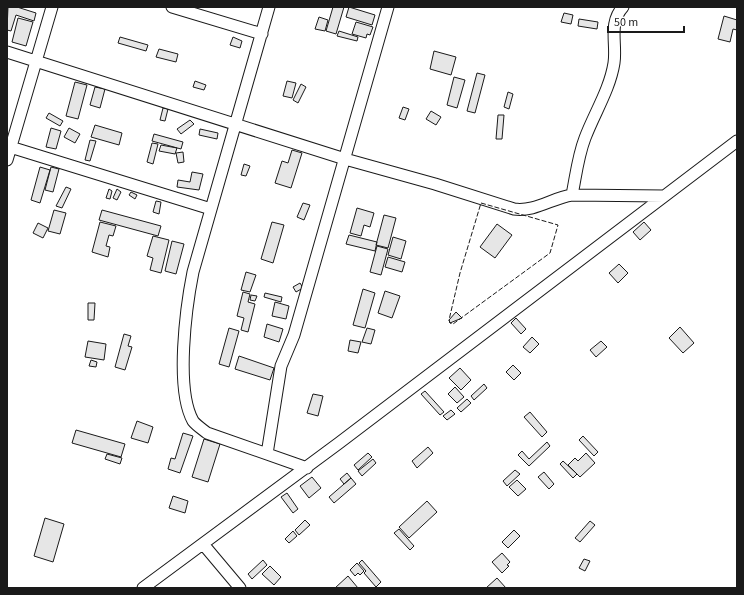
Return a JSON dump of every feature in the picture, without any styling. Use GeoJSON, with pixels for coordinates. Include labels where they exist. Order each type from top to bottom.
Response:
{"type":"FeatureCollection","features":[{"type":"Feature","properties":{"kind":"street"},"geometry":{"type":"LineString","coordinates":[[7,160],[9,147],[37,60],[52,7]]}},
{"type":"Feature","properties":{"kind":"street"},"geometry":{"type":"LineString","coordinates":[[172,7],[262,34]]}},
{"type":"Feature","properties":{"kind":"street"},"geometry":{"type":"LineString","coordinates":[[269,7],[193,272],[187,303],[184,387],[187,407],[194,422],[207,433],[306,468]]}},
{"type":"Feature","properties":{"kind":"street"},"geometry":{"type":"LineString","coordinates":[[267,454],[281,366],[294,335],[388,7]]}},
{"type":"Feature","properties":{"kind":"street"},"geometry":{"type":"LineString","coordinates":[[572,195],[579,153],[614,63],[614,32],[619,11],[623,7]]}},
{"type":"Feature","properties":{"kind":"street"},"geometry":{"type":"LineString","coordinates":[[7,52],[37,60],[345,160],[435,184],[514,209],[523,210],[533,208],[559,197],[572,195],[664,196]]}},
{"type":"Feature","properties":{"kind":"street"},"geometry":{"type":"LineString","coordinates":[[143,588],[306,468],[737,141]]}},
{"type":"Feature","properties":{"kind":"street"},"geometry":{"type":"LineString","coordinates":[[9,147],[211,209]]}},
{"type":"Feature","properties":{"kind":"street"},"geometry":{"type":"LineString","coordinates":[[203,544],[232,583],[240,588]]}},
{"type":"Feature","properties":{"kind":"building"},"geometry":{"type":"Polygon","coordinates":[[[8,7],[17,7],[36,13],[34,21],[16,15],[11,31],[7,30],[8,7]]]}},
{"type":"Feature","properties":{"kind":"building"},"geometry":{"type":"Polygon","coordinates":[[[333,7],[344,7],[336,34],[326,31],[333,7]]]}},
{"type":"Feature","properties":{"kind":"building"},"geometry":{"type":"Polygon","coordinates":[[[349,7],[375,15],[372,25],[346,17],[349,7]]]}},
{"type":"Feature","properties":{"kind":"building"},"geometry":{"type":"Polygon","coordinates":[[[564,13],[573,15],[571,24],[561,22],[564,13]]]}},
{"type":"Feature","properties":{"kind":"building"},"geometry":{"type":"Polygon","coordinates":[[[724,16],[737,20],[737,30],[733,29],[730,42],[718,39],[724,16]]]}},
{"type":"Feature","properties":{"kind":"building"},"geometry":{"type":"Polygon","coordinates":[[[319,17],[328,20],[325,31],[315,29],[319,17]]]}},
{"type":"Feature","properties":{"kind":"building"},"geometry":{"type":"Polygon","coordinates":[[[18,18],[33,22],[26,46],[12,42],[18,18]]]}},
{"type":"Feature","properties":{"kind":"building"},"geometry":{"type":"Polygon","coordinates":[[[579,19],[598,22],[597,29],[578,26],[579,19]]]}},
{"type":"Feature","properties":{"kind":"building"},"geometry":{"type":"Polygon","coordinates":[[[356,22],[373,27],[370,35],[367,34],[366,38],[352,34],[356,22]]]}},
{"type":"Feature","properties":{"kind":"building"},"geometry":{"type":"Polygon","coordinates":[[[339,31],[358,37],[357,41],[337,36],[339,31]]]}},
{"type":"Feature","properties":{"kind":"building"},"geometry":{"type":"Polygon","coordinates":[[[120,37],[148,45],[146,51],[118,43],[120,37]]]}},
{"type":"Feature","properties":{"kind":"building"},"geometry":{"type":"Polygon","coordinates":[[[233,37],[242,41],[240,48],[230,45],[233,37]]]}},
{"type":"Feature","properties":{"kind":"building"},"geometry":{"type":"Polygon","coordinates":[[[159,49],[178,54],[176,62],[156,57],[159,49]]]}},
{"type":"Feature","properties":{"kind":"building"},"geometry":{"type":"Polygon","coordinates":[[[434,51],[456,57],[451,75],[430,69],[434,51]]]}},
{"type":"Feature","properties":{"kind":"building"},"geometry":{"type":"Polygon","coordinates":[[[477,73],[485,75],[475,113],[467,111],[477,73]]]}},
{"type":"Feature","properties":{"kind":"building"},"geometry":{"type":"Polygon","coordinates":[[[454,77],[465,80],[457,108],[447,105],[454,77]]]}},
{"type":"Feature","properties":{"kind":"building"},"geometry":{"type":"Polygon","coordinates":[[[195,81],[206,85],[204,90],[193,87],[195,81]]]}},
{"type":"Feature","properties":{"kind":"building"},"geometry":{"type":"Polygon","coordinates":[[[287,81],[296,83],[292,98],[283,96],[287,81]]]}},
{"type":"Feature","properties":{"kind":"building"},"geometry":{"type":"Polygon","coordinates":[[[75,82],[87,85],[78,119],[66,116],[75,82]]]}},
{"type":"Feature","properties":{"kind":"building"},"geometry":{"type":"Polygon","coordinates":[[[301,84],[306,87],[298,103],[293,100],[301,84]]]}},
{"type":"Feature","properties":{"kind":"building"},"geometry":{"type":"Polygon","coordinates":[[[95,87],[105,89],[100,108],[90,105],[95,87]]]}},
{"type":"Feature","properties":{"kind":"building"},"geometry":{"type":"Polygon","coordinates":[[[508,92],[513,94],[509,109],[504,107],[508,92]]]}},
{"type":"Feature","properties":{"kind":"building"},"geometry":{"type":"Polygon","coordinates":[[[403,107],[409,109],[405,120],[399,118],[403,107]]]}},
{"type":"Feature","properties":{"kind":"building"},"geometry":{"type":"Polygon","coordinates":[[[163,108],[168,109],[165,121],[160,120],[163,108]]]}},
{"type":"Feature","properties":{"kind":"building"},"geometry":{"type":"Polygon","coordinates":[[[431,111],[441,117],[436,125],[426,119],[431,111]]]}},
{"type":"Feature","properties":{"kind":"building"},"geometry":{"type":"Polygon","coordinates":[[[49,113],[63,121],[60,126],[46,118],[49,113]]]}},
{"type":"Feature","properties":{"kind":"building"},"geometry":{"type":"Polygon","coordinates":[[[498,115],[504,115],[502,139],[496,139],[498,115]]]}},
{"type":"Feature","properties":{"kind":"building"},"geometry":{"type":"Polygon","coordinates":[[[190,120],[194,124],[181,134],[177,129],[190,120]]]}},
{"type":"Feature","properties":{"kind":"building"},"geometry":{"type":"Polygon","coordinates":[[[95,125],[122,133],[119,145],[91,137],[95,125]]]}},
{"type":"Feature","properties":{"kind":"building"},"geometry":{"type":"Polygon","coordinates":[[[51,128],[61,131],[56,149],[46,147],[51,128]]]}},
{"type":"Feature","properties":{"kind":"building"},"geometry":{"type":"Polygon","coordinates":[[[69,128],[80,134],[75,143],[64,137],[69,128]]]}},
{"type":"Feature","properties":{"kind":"building"},"geometry":{"type":"Polygon","coordinates":[[[200,129],[218,133],[217,139],[199,135],[200,129]]]}},
{"type":"Feature","properties":{"kind":"building"},"geometry":{"type":"Polygon","coordinates":[[[154,134],[183,142],[181,149],[152,141],[154,134]]]}},
{"type":"Feature","properties":{"kind":"building"},"geometry":{"type":"Polygon","coordinates":[[[90,140],[96,141],[90,161],[85,160],[90,140]]]}},
{"type":"Feature","properties":{"kind":"building"},"geometry":{"type":"Polygon","coordinates":[[[152,143],[158,144],[153,164],[147,162],[152,143]]]}},
{"type":"Feature","properties":{"kind":"building"},"geometry":{"type":"Polygon","coordinates":[[[161,145],[177,148],[175,154],[159,151],[161,145]]]}},
{"type":"Feature","properties":{"kind":"building"},"geometry":{"type":"Polygon","coordinates":[[[292,150],[302,153],[291,188],[275,183],[282,161],[288,163],[292,150]]]}},
{"type":"Feature","properties":{"kind":"building"},"geometry":{"type":"Polygon","coordinates":[[[183,152],[184,162],[178,163],[176,153],[183,152]]]}},
{"type":"Feature","properties":{"kind":"building"},"geometry":{"type":"Polygon","coordinates":[[[244,164],[250,166],[246,176],[241,175],[244,164]]]}},
{"type":"Feature","properties":{"kind":"building"},"geometry":{"type":"Polygon","coordinates":[[[40,167],[50,170],[40,203],[31,200],[40,167]]]}},
{"type":"Feature","properties":{"kind":"building"},"geometry":{"type":"Polygon","coordinates":[[[51,167],[59,169],[53,192],[45,190],[51,167]]]}},
{"type":"Feature","properties":{"kind":"building"},"geometry":{"type":"Polygon","coordinates":[[[192,172],[203,174],[199,190],[177,187],[178,180],[190,182],[192,172]]]}},
{"type":"Feature","properties":{"kind":"building"},"geometry":{"type":"Polygon","coordinates":[[[66,187],[71,189],[62,208],[56,206],[66,187]]]}},
{"type":"Feature","properties":{"kind":"building"},"geometry":{"type":"Polygon","coordinates":[[[109,189],[112,191],[110,199],[106,198],[109,189]]]}},
{"type":"Feature","properties":{"kind":"building"},"geometry":{"type":"Polygon","coordinates":[[[117,189],[121,192],[117,200],[113,198],[117,189]]]}},
{"type":"Feature","properties":{"kind":"building"},"geometry":{"type":"Polygon","coordinates":[[[131,192],[137,195],[135,199],[129,195],[131,192]]]}},
{"type":"Feature","properties":{"kind":"building"},"geometry":{"type":"Polygon","coordinates":[[[156,201],[161,202],[159,214],[153,212],[156,201]]]}},
{"type":"Feature","properties":{"kind":"building"},"geometry":{"type":"Polygon","coordinates":[[[303,203],[310,205],[304,220],[297,217],[303,203]]]}},
{"type":"Feature","properties":{"kind":"building"},"geometry":{"type":"Polygon","coordinates":[[[357,208],[374,213],[370,227],[364,225],[361,236],[350,233],[357,208]]]}},
{"type":"Feature","properties":{"kind":"building"},"geometry":{"type":"Polygon","coordinates":[[[54,210],[66,213],[60,234],[48,231],[54,210]]]}},
{"type":"Feature","properties":{"kind":"building"},"geometry":{"type":"Polygon","coordinates":[[[102,210],[161,226],[158,236],[99,220],[102,210]]]}},
{"type":"Feature","properties":{"kind":"building"},"geometry":{"type":"Polygon","coordinates":[[[384,215],[396,218],[388,248],[376,245],[384,215]]]}},
{"type":"Feature","properties":{"kind":"building"},"geometry":{"type":"Polygon","coordinates":[[[100,222],[116,226],[113,236],[109,235],[106,246],[110,247],[108,257],[92,252],[100,222]]]}},
{"type":"Feature","properties":{"kind":"building"},"geometry":{"type":"Polygon","coordinates":[[[272,222],[284,225],[273,263],[261,259],[272,222]]]}},
{"type":"Feature","properties":{"kind":"building"},"geometry":{"type":"Polygon","coordinates":[[[644,222],[651,230],[640,240],[633,232],[644,222]]]}},
{"type":"Feature","properties":{"kind":"building"},"geometry":{"type":"Polygon","coordinates":[[[38,223],[48,228],[43,238],[33,233],[38,223]]]}},
{"type":"Feature","properties":{"kind":"building"},"geometry":{"type":"Polygon","coordinates":[[[497,224],[512,235],[495,258],[480,247],[497,224]]]}},
{"type":"Feature","properties":{"kind":"building"},"geometry":{"type":"Polygon","coordinates":[[[349,235],[377,242],[375,251],[346,244],[349,235]]]}},
{"type":"Feature","properties":{"kind":"building"},"geometry":{"type":"Polygon","coordinates":[[[153,236],[169,240],[161,273],[150,270],[153,258],[147,256],[153,236]]]}},
{"type":"Feature","properties":{"kind":"building"},"geometry":{"type":"Polygon","coordinates":[[[393,237],[406,241],[401,259],[388,255],[393,237]]]}},
{"type":"Feature","properties":{"kind":"building"},"geometry":{"type":"Polygon","coordinates":[[[172,241],[184,244],[176,274],[165,271],[172,241]]]}},
{"type":"Feature","properties":{"kind":"building"},"geometry":{"type":"Polygon","coordinates":[[[377,246],[388,249],[381,275],[370,272],[377,246]]]}},
{"type":"Feature","properties":{"kind":"building"},"geometry":{"type":"Polygon","coordinates":[[[388,257],[405,262],[402,272],[385,267],[388,257]]]}},
{"type":"Feature","properties":{"kind":"building"},"geometry":{"type":"Polygon","coordinates":[[[619,264],[628,273],[618,283],[609,273],[619,264]]]}},
{"type":"Feature","properties":{"kind":"building"},"geometry":{"type":"Polygon","coordinates":[[[246,272],[256,275],[250,292],[241,290],[246,272]]]}},
{"type":"Feature","properties":{"kind":"building"},"geometry":{"type":"Polygon","coordinates":[[[300,283],[303,288],[296,292],[293,287],[300,283]]]}},
{"type":"Feature","properties":{"kind":"building"},"geometry":{"type":"Polygon","coordinates":[[[363,289],[375,293],[365,328],[353,325],[363,289]]]}},
{"type":"Feature","properties":{"kind":"building"},"geometry":{"type":"Polygon","coordinates":[[[385,291],[400,296],[392,318],[378,313],[385,291]]]}},
{"type":"Feature","properties":{"kind":"building"},"geometry":{"type":"Polygon","coordinates":[[[243,292],[250,294],[248,302],[255,304],[248,332],[241,330],[244,318],[237,316],[243,292]]]}},
{"type":"Feature","properties":{"kind":"building"},"geometry":{"type":"Polygon","coordinates":[[[265,293],[282,297],[281,302],[264,297],[265,293]]]}},
{"type":"Feature","properties":{"kind":"building"},"geometry":{"type":"Polygon","coordinates":[[[251,295],[257,296],[255,301],[250,300],[251,295]]]}},
{"type":"Feature","properties":{"kind":"building"},"geometry":{"type":"Polygon","coordinates":[[[275,302],[289,306],[286,319],[272,316],[275,302]]]}},
{"type":"Feature","properties":{"kind":"building"},"geometry":{"type":"Polygon","coordinates":[[[88,303],[95,303],[94,320],[88,320],[88,303]]]}},
{"type":"Feature","properties":{"kind":"building"},"geometry":{"type":"Polygon","coordinates":[[[456,312],[462,318],[450,323],[449,320],[456,312]]]}},
{"type":"Feature","properties":{"kind":"building"},"geometry":{"type":"Polygon","coordinates":[[[516,318],[526,329],[521,334],[511,323],[516,318]]]}},
{"type":"Feature","properties":{"kind":"building"},"geometry":{"type":"Polygon","coordinates":[[[267,324],[283,329],[279,342],[264,337],[267,324]]]}},
{"type":"Feature","properties":{"kind":"building"},"geometry":{"type":"Polygon","coordinates":[[[680,327],[694,343],[683,353],[669,338],[680,327]]]}},
{"type":"Feature","properties":{"kind":"building"},"geometry":{"type":"Polygon","coordinates":[[[229,328],[239,331],[229,367],[219,364],[229,328]]]}},
{"type":"Feature","properties":{"kind":"building"},"geometry":{"type":"Polygon","coordinates":[[[367,328],[375,330],[371,344],[362,342],[367,328]]]}},
{"type":"Feature","properties":{"kind":"building"},"geometry":{"type":"Polygon","coordinates":[[[124,334],[131,336],[128,346],[132,347],[125,370],[115,367],[124,334]]]}},
{"type":"Feature","properties":{"kind":"building"},"geometry":{"type":"Polygon","coordinates":[[[532,337],[539,344],[530,353],[523,347],[532,337]]]}},
{"type":"Feature","properties":{"kind":"building"},"geometry":{"type":"Polygon","coordinates":[[[350,340],[361,342],[358,353],[348,351],[350,340]]]}},
{"type":"Feature","properties":{"kind":"building"},"geometry":{"type":"Polygon","coordinates":[[[88,341],[106,344],[104,360],[85,357],[88,341]]]}},
{"type":"Feature","properties":{"kind":"building"},"geometry":{"type":"Polygon","coordinates":[[[601,341],[607,347],[596,357],[590,350],[601,341]]]}},
{"type":"Feature","properties":{"kind":"building"},"geometry":{"type":"Polygon","coordinates":[[[239,356],[274,368],[270,380],[235,369],[239,356]]]}},
{"type":"Feature","properties":{"kind":"building"},"geometry":{"type":"Polygon","coordinates":[[[91,360],[97,362],[96,367],[89,366],[91,360]]]}},
{"type":"Feature","properties":{"kind":"building"},"geometry":{"type":"Polygon","coordinates":[[[513,365],[521,373],[514,380],[506,372],[513,365]]]}},
{"type":"Feature","properties":{"kind":"building"},"geometry":{"type":"Polygon","coordinates":[[[460,368],[471,380],[461,390],[449,378],[460,368]]]}},
{"type":"Feature","properties":{"kind":"building"},"geometry":{"type":"Polygon","coordinates":[[[484,384],[487,388],[474,400],[471,396],[484,384]]]}},
{"type":"Feature","properties":{"kind":"building"},"geometry":{"type":"Polygon","coordinates":[[[455,387],[464,397],[457,403],[448,394],[455,387]]]}},
{"type":"Feature","properties":{"kind":"building"},"geometry":{"type":"Polygon","coordinates":[[[425,391],[444,412],[440,415],[421,394],[425,391]]]}},
{"type":"Feature","properties":{"kind":"building"},"geometry":{"type":"Polygon","coordinates":[[[313,394],[323,396],[318,416],[307,413],[313,394]]]}},
{"type":"Feature","properties":{"kind":"building"},"geometry":{"type":"Polygon","coordinates":[[[467,399],[471,403],[461,412],[457,408],[467,399]]]}},
{"type":"Feature","properties":{"kind":"building"},"geometry":{"type":"Polygon","coordinates":[[[451,410],[455,414],[447,420],[443,416],[451,410]]]}},
{"type":"Feature","properties":{"kind":"building"},"geometry":{"type":"Polygon","coordinates":[[[530,412],[547,432],[542,437],[524,417],[530,412]]]}},
{"type":"Feature","properties":{"kind":"building"},"geometry":{"type":"Polygon","coordinates":[[[137,421],[153,427],[148,443],[131,438],[137,421]]]}},
{"type":"Feature","properties":{"kind":"building"},"geometry":{"type":"Polygon","coordinates":[[[76,430],[125,444],[121,457],[72,443],[76,430]]]}},
{"type":"Feature","properties":{"kind":"building"},"geometry":{"type":"Polygon","coordinates":[[[183,433],[193,436],[180,473],[168,469],[171,458],[175,459],[183,433]]]}},
{"type":"Feature","properties":{"kind":"building"},"geometry":{"type":"Polygon","coordinates":[[[583,436],[598,452],[594,456],[579,440],[583,436]]]}},
{"type":"Feature","properties":{"kind":"building"},"geometry":{"type":"Polygon","coordinates":[[[204,439],[220,444],[208,482],[192,477],[204,439]]]}},
{"type":"Feature","properties":{"kind":"building"},"geometry":{"type":"Polygon","coordinates":[[[547,442],[550,446],[529,466],[518,455],[522,451],[529,459],[547,442]]]}},
{"type":"Feature","properties":{"kind":"building"},"geometry":{"type":"Polygon","coordinates":[[[428,447],[433,453],[417,468],[412,461],[428,447]]]}},
{"type":"Feature","properties":{"kind":"building"},"geometry":{"type":"Polygon","coordinates":[[[368,453],[372,457],[358,470],[354,465],[368,453]]]}},
{"type":"Feature","properties":{"kind":"building"},"geometry":{"type":"Polygon","coordinates":[[[586,453],[595,463],[580,477],[568,465],[575,458],[578,461],[586,453]]]}},
{"type":"Feature","properties":{"kind":"building"},"geometry":{"type":"Polygon","coordinates":[[[107,454],[122,458],[120,464],[105,459],[107,454]]]}},
{"type":"Feature","properties":{"kind":"building"},"geometry":{"type":"Polygon","coordinates":[[[373,459],[376,463],[362,476],[358,471],[373,459]]]}},
{"type":"Feature","properties":{"kind":"building"},"geometry":{"type":"Polygon","coordinates":[[[563,461],[577,474],[573,478],[560,464],[563,461]]]}},
{"type":"Feature","properties":{"kind":"building"},"geometry":{"type":"Polygon","coordinates":[[[515,470],[520,474],[507,486],[503,481],[515,470]]]}},
{"type":"Feature","properties":{"kind":"building"},"geometry":{"type":"Polygon","coordinates":[[[544,472],[554,484],[549,489],[538,477],[544,472]]]}},
{"type":"Feature","properties":{"kind":"building"},"geometry":{"type":"Polygon","coordinates":[[[347,473],[351,478],[344,484],[340,479],[347,473]]]}},
{"type":"Feature","properties":{"kind":"building"},"geometry":{"type":"Polygon","coordinates":[[[312,477],[321,488],[309,498],[300,486],[312,477]]]}},
{"type":"Feature","properties":{"kind":"building"},"geometry":{"type":"Polygon","coordinates":[[[351,478],[356,484],[334,503],[329,497],[351,478]]]}},
{"type":"Feature","properties":{"kind":"building"},"geometry":{"type":"Polygon","coordinates":[[[517,480],[526,489],[518,496],[509,487],[517,480]]]}},
{"type":"Feature","properties":{"kind":"building"},"geometry":{"type":"Polygon","coordinates":[[[287,493],[298,509],[293,513],[281,497],[287,493]]]}},
{"type":"Feature","properties":{"kind":"building"},"geometry":{"type":"Polygon","coordinates":[[[173,496],[188,501],[185,513],[169,508],[173,496]]]}},
{"type":"Feature","properties":{"kind":"building"},"geometry":{"type":"Polygon","coordinates":[[[427,501],[437,512],[409,538],[399,527],[427,501]]]}},
{"type":"Feature","properties":{"kind":"building"},"geometry":{"type":"Polygon","coordinates":[[[45,518],[64,524],[53,562],[34,556],[45,518]]]}},
{"type":"Feature","properties":{"kind":"building"},"geometry":{"type":"Polygon","coordinates":[[[305,520],[310,525],[299,535],[295,530],[305,520]]]}},
{"type":"Feature","properties":{"kind":"building"},"geometry":{"type":"Polygon","coordinates":[[[590,521],[595,525],[580,542],[575,538],[590,521]]]}},
{"type":"Feature","properties":{"kind":"building"},"geometry":{"type":"Polygon","coordinates":[[[399,529],[414,546],[410,550],[394,533],[399,529]]]}},
{"type":"Feature","properties":{"kind":"building"},"geometry":{"type":"Polygon","coordinates":[[[514,530],[520,536],[508,548],[502,542],[514,530]]]}},
{"type":"Feature","properties":{"kind":"building"},"geometry":{"type":"Polygon","coordinates":[[[293,531],[297,536],[289,543],[285,539],[293,531]]]}},
{"type":"Feature","properties":{"kind":"building"},"geometry":{"type":"Polygon","coordinates":[[[502,553],[510,562],[507,565],[509,566],[502,573],[492,562],[502,553]]]}},
{"type":"Feature","properties":{"kind":"building"},"geometry":{"type":"Polygon","coordinates":[[[584,559],[590,561],[585,571],[579,568],[584,559]]]}},
{"type":"Feature","properties":{"kind":"building"},"geometry":{"type":"Polygon","coordinates":[[[263,560],[267,565],[252,579],[248,574],[263,560]]]}},
{"type":"Feature","properties":{"kind":"building"},"geometry":{"type":"Polygon","coordinates":[[[362,560],[381,582],[376,587],[364,573],[366,571],[359,563],[362,560]]]}},
{"type":"Feature","properties":{"kind":"building"},"geometry":{"type":"Polygon","coordinates":[[[357,563],[364,571],[360,575],[358,573],[355,576],[350,570],[357,563]]]}},
{"type":"Feature","properties":{"kind":"building"},"geometry":{"type":"Polygon","coordinates":[[[270,566],[281,577],[274,585],[262,574],[270,566]]]}},
{"type":"Feature","properties":{"kind":"building"},"geometry":{"type":"Polygon","coordinates":[[[348,576],[358,588],[335,588],[348,576]]]}},
{"type":"Feature","properties":{"kind":"building"},"geometry":{"type":"Polygon","coordinates":[[[497,578],[506,588],[486,588],[497,578]]]}},
{"type":"Feature","properties":{"kind":"fence"},"geometry":{"type":"LineString","coordinates":[[481,203],[558,225],[550,253],[453,324],[450,323],[449,320],[460,273],[481,203]]}}]}
